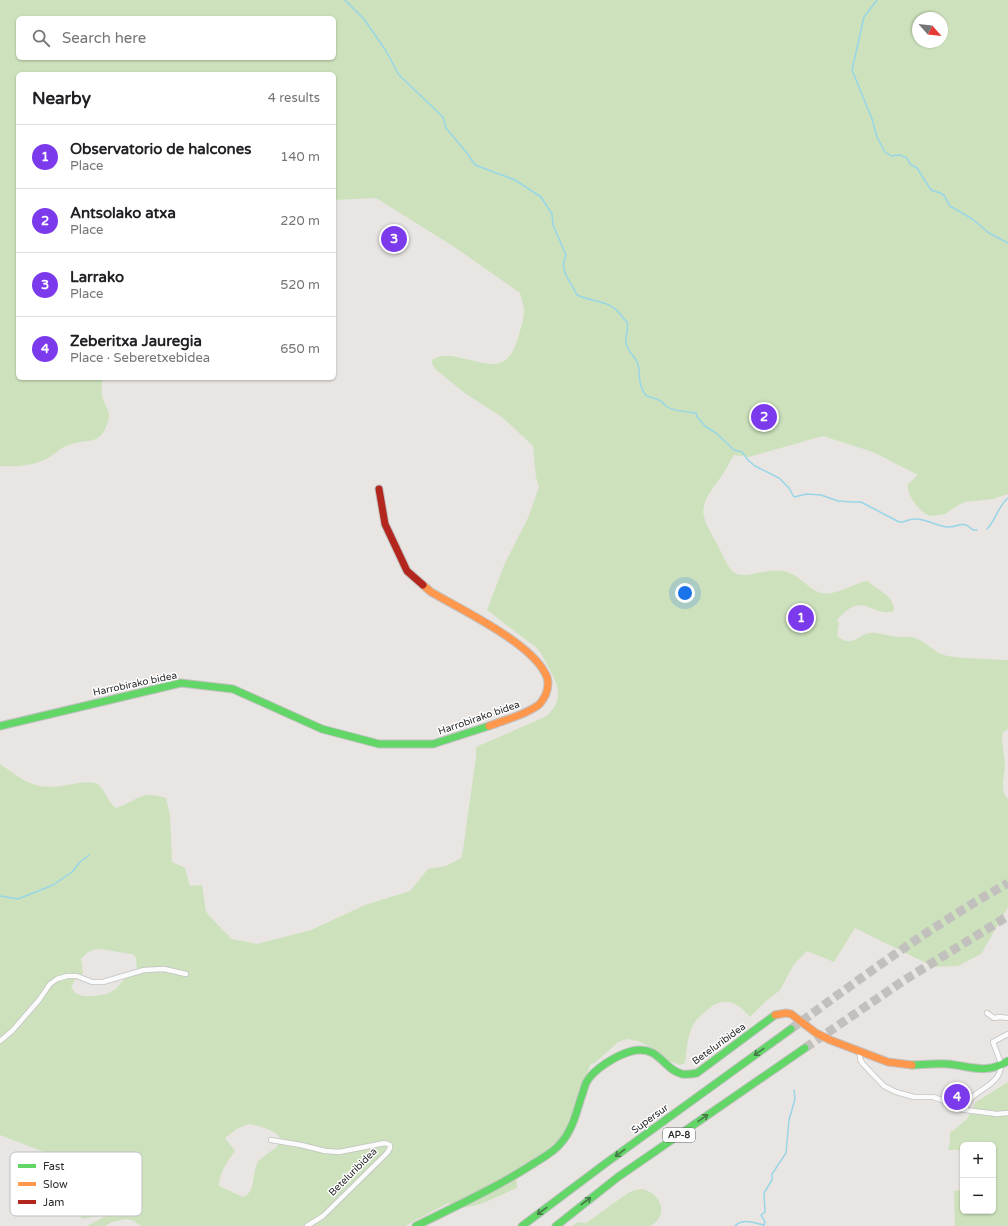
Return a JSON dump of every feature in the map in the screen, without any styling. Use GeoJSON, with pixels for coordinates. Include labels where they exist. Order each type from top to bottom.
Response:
{"type":"FeatureCollection","features":[{"type":"Feature","properties":{"kind":"main road","name":"Harrobirako bidea"},"geometry":{"type":"LineString","coordinates":[[0,726],[181,683],[234,689],[322,729],[379,744],[433,744],[522,714],[538,706],[545,696],[548,687],[546,674],[534,658],[504,634],[431,592],[408,571],[385,524],[379,489]]}},
{"type":"Feature","properties":{"kind":"main road","name":"Beteluribidea"},"geometry":{"type":"LineString","coordinates":[[416,1226],[512,1177],[542,1158],[560,1144],[574,1122],[589,1077],[613,1059],[630,1053],[649,1051],[656,1055],[674,1071],[691,1075],[697,1073],[770,1018],[781,1013],[788,1013],[813,1032],[825,1038],[899,1065],[952,1064],[970,1069],[993,1070],[1004,1064]]}},
{"type":"Feature","properties":{"kind":"main road","name":"Supersur"},"geometry":{"type":"LineString","coordinates":[[522,1226],[606,1163],[791,1030]]}},
{"type":"Feature","properties":{"kind":"main road","name":"AP-8"},"geometry":{"type":"LineString","coordinates":[[556,1226],[618,1177],[805,1048]]}},
{"type":"Feature","properties":{"kind":"street"},"geometry":{"type":"LineString","coordinates":[[0,1041],[12,1031],[40,1000],[50,984],[57,979],[67,976],[77,976],[92,982],[103,982],[144,970],[164,968],[186,974]]}},
{"type":"Feature","properties":{"kind":"street"},"geometry":{"type":"LineString","coordinates":[[987,1013],[994,1018],[1008,1018]]}},
{"type":"Feature","properties":{"kind":"street"},"geometry":{"type":"LineString","coordinates":[[965,1110],[973,1096],[996,1080],[1004,1064],[993,1042],[1008,1034]]}},
{"type":"Feature","properties":{"kind":"street"},"geometry":{"type":"LineString","coordinates":[[860,1050],[860,1059],[863,1064],[884,1086],[896,1092],[914,1097],[933,1096],[948,1102],[954,1108],[997,1114],[1008,1113]]}},
{"type":"Feature","properties":{"kind":"street","name":"Beteluribidea"},"geometry":{"type":"LineString","coordinates":[[271,1140],[301,1144],[325,1151],[339,1152],[385,1143],[390,1145],[387,1153],[323,1216],[307,1226]]}},
{"type":"Feature","properties":{"kind":"green space"},"geometry":{"type":"Polygon","coordinates":[[[0,0],[1008,0],[1008,494],[993,499],[965,502],[945,514],[930,516],[914,503],[909,493],[908,484],[918,475],[873,452],[823,436],[749,457],[734,455],[709,494],[703,511],[707,525],[725,560],[729,567],[737,574],[748,575],[776,570],[788,572],[818,592],[824,593],[837,592],[868,581],[889,597],[894,606],[894,611],[879,611],[861,605],[854,606],[846,611],[837,620],[839,623],[837,636],[843,640],[853,641],[870,633],[897,637],[911,637],[923,642],[942,655],[1008,660],[1008,729],[1003,732],[1002,738],[1005,765],[1003,784],[1004,794],[1008,799],[1008,907],[981,954],[958,966],[934,967],[855,928],[834,962],[807,951],[794,964],[780,990],[750,1017],[739,1006],[728,1002],[716,1004],[700,1016],[690,1031],[685,1063],[680,1065],[661,1058],[648,1046],[638,1041],[627,1039],[618,1042],[596,1062],[590,1065],[574,1115],[561,1138],[540,1156],[520,1168],[516,1176],[517,1188],[471,1207],[457,1207],[448,1203],[405,1226],[141,1226],[134,1221],[126,1219],[112,1222],[105,1226],[87,1226],[105,1216],[142,1216],[142,1152],[44,1152],[0,1135],[0,764],[31,784],[39,786],[56,787],[85,782],[95,783],[101,787],[110,802],[116,808],[146,795],[166,798],[170,815],[172,862],[185,868],[190,886],[202,885],[206,912],[232,939],[257,944],[311,930],[365,905],[410,891],[428,869],[446,866],[461,858],[476,757],[476,747],[545,717],[556,704],[558,690],[553,676],[537,648],[487,610],[505,563],[528,518],[539,487],[536,477],[533,446],[502,417],[466,394],[435,369],[432,364],[432,360],[438,357],[450,356],[491,364],[499,363],[507,359],[513,351],[523,318],[524,309],[520,293],[456,248],[376,198],[336,200],[336,72],[16,72],[16,380],[102,380],[103,399],[109,412],[109,418],[105,430],[97,438],[66,446],[43,461],[19,466],[0,466],[0,0]],[[101,949],[88,952],[81,959],[83,973],[75,980],[71,987],[75,993],[83,996],[107,994],[116,989],[125,978],[137,970],[136,958],[133,954],[101,949]],[[249,1124],[238,1128],[225,1138],[235,1151],[222,1172],[219,1186],[243,1197],[247,1195],[252,1187],[255,1168],[259,1161],[276,1147],[281,1140],[272,1131],[249,1124]]]}},
{"type":"Feature","properties":{"kind":"green space"},"geometry":{"type":"Polygon","coordinates":[[[1008,1082],[1008,1226],[955,1226],[954,1191],[960,1190],[960,1214],[996,1214],[996,1142],[960,1142],[960,1150],[948,1150],[950,1132],[967,1119],[976,1102],[1008,1082]]]}},
{"type":"Feature","properties":{"kind":"green space"},"geometry":{"type":"Polygon","coordinates":[[[643,1189],[654,1195],[661,1205],[660,1216],[650,1226],[572,1226],[578,1222],[586,1223],[628,1193],[643,1189]]]}},
{"type":"Feature","properties":{"kind":"green space"},"geometry":{"type":"Polygon","coordinates":[[[81,1216],[98,1216],[82,1219],[81,1216]]]}},
{"type":"Feature","properties":{"kind":"waterway"},"geometry":{"type":"LineString","coordinates":[[345,0],[364,19],[386,51],[399,75],[443,117],[446,128],[475,165],[515,180],[541,197],[552,214],[553,225],[566,255],[564,261],[564,271],[577,295],[610,305],[616,309],[627,322],[627,346],[638,365],[640,383],[646,395],[660,400],[669,408],[696,413],[697,417],[706,427],[716,433],[734,450],[742,452],[755,466],[779,478],[789,488],[794,497],[807,494],[821,495],[838,501],[861,502],[899,522],[918,519],[947,527],[963,524],[973,530],[977,530]]}},
{"type":"Feature","properties":{"kind":"waterway"},"geometry":{"type":"LineString","coordinates":[[877,0],[864,17],[852,70],[872,119],[877,137],[885,152],[891,156],[900,155],[907,158],[910,164],[917,168],[931,190],[943,194],[950,206],[971,218],[989,233],[1008,243]]}},
{"type":"Feature","properties":{"kind":"waterway"},"geometry":{"type":"LineString","coordinates":[[987,529],[1008,498]]}},
{"type":"Feature","properties":{"kind":"waterway"},"geometry":{"type":"LineString","coordinates":[[0,896],[18,899],[53,885],[72,872],[80,862],[89,855]]}},
{"type":"Feature","properties":{"kind":"waterway"},"geometry":{"type":"LineString","coordinates":[[764,1225],[765,1222],[761,1215],[765,1212],[764,1193],[772,1180],[772,1174],[786,1153],[789,1120],[795,1099],[794,1090]]}},
{"type":"Feature","properties":{"kind":"waterway"},"geometry":{"type":"LineString","coordinates":[[735,1226],[742,1222],[756,1223],[764,1226]]}},
{"type":"Feature","properties":{"kind":"tunnel"},"geometry":{"type":"LineString","coordinates":[[791,1029],[924,935],[1008,883]]}},
{"type":"Feature","properties":{"kind":"tunnel"},"geometry":{"type":"LineString","coordinates":[[805,1048],[903,981],[1008,916]]}},
{"type":"Feature","properties":{"kind":"traffic: fast"},"geometry":{"type":"LineString","coordinates":[[0,726],[181,683],[233,689],[322,729],[379,744],[433,744],[489,726]]}},
{"type":"Feature","properties":{"kind":"traffic: fast"},"geometry":{"type":"LineString","coordinates":[[416,1226],[507,1180],[558,1147],[571,1128],[589,1078],[613,1059],[632,1051],[649,1051],[655,1054],[675,1071],[682,1074],[697,1073],[775,1015]]}},
{"type":"Feature","properties":{"kind":"traffic: fast"},"geometry":{"type":"LineString","coordinates":[[522,1226],[791,1029]]}},
{"type":"Feature","properties":{"kind":"traffic: fast"},"geometry":{"type":"LineString","coordinates":[[556,1226],[618,1177],[805,1048]]}},
{"type":"Feature","properties":{"kind":"traffic: fast"},"geometry":{"type":"LineString","coordinates":[[912,1065],[943,1064],[985,1069],[993,1068],[1008,1061]]}},
{"type":"Feature","properties":{"kind":"traffic: slow"},"geometry":{"type":"LineString","coordinates":[[423,585],[431,592],[510,638],[537,661],[546,675],[548,684],[547,692],[538,705],[520,715],[489,726]]}},
{"type":"Feature","properties":{"kind":"traffic: slow"},"geometry":{"type":"LineString","coordinates":[[775,1015],[786,1013],[791,1014],[816,1033],[830,1040],[888,1062],[912,1065]]}},
{"type":"Feature","properties":{"kind":"traffic: jam"},"geometry":{"type":"LineString","coordinates":[[379,489],[385,524],[407,571],[423,585]]}},
{"type":"Feature","properties":{"kind":"place","name":"Larrako"},"geometry":{"type":"Point","coordinates":[394,239]}},
{"type":"Feature","properties":{"kind":"place","name":"Antsolako atxa"},"geometry":{"type":"Point","coordinates":[764,417]}},
{"type":"Feature","properties":{"kind":"place","name":"Observatorio de halcones"},"geometry":{"type":"Point","coordinates":[801,618]}},
{"type":"Feature","properties":{"kind":"place","name":"Zeberitxa Jauregia"},"geometry":{"type":"Point","coordinates":[957,1097]}}]}
